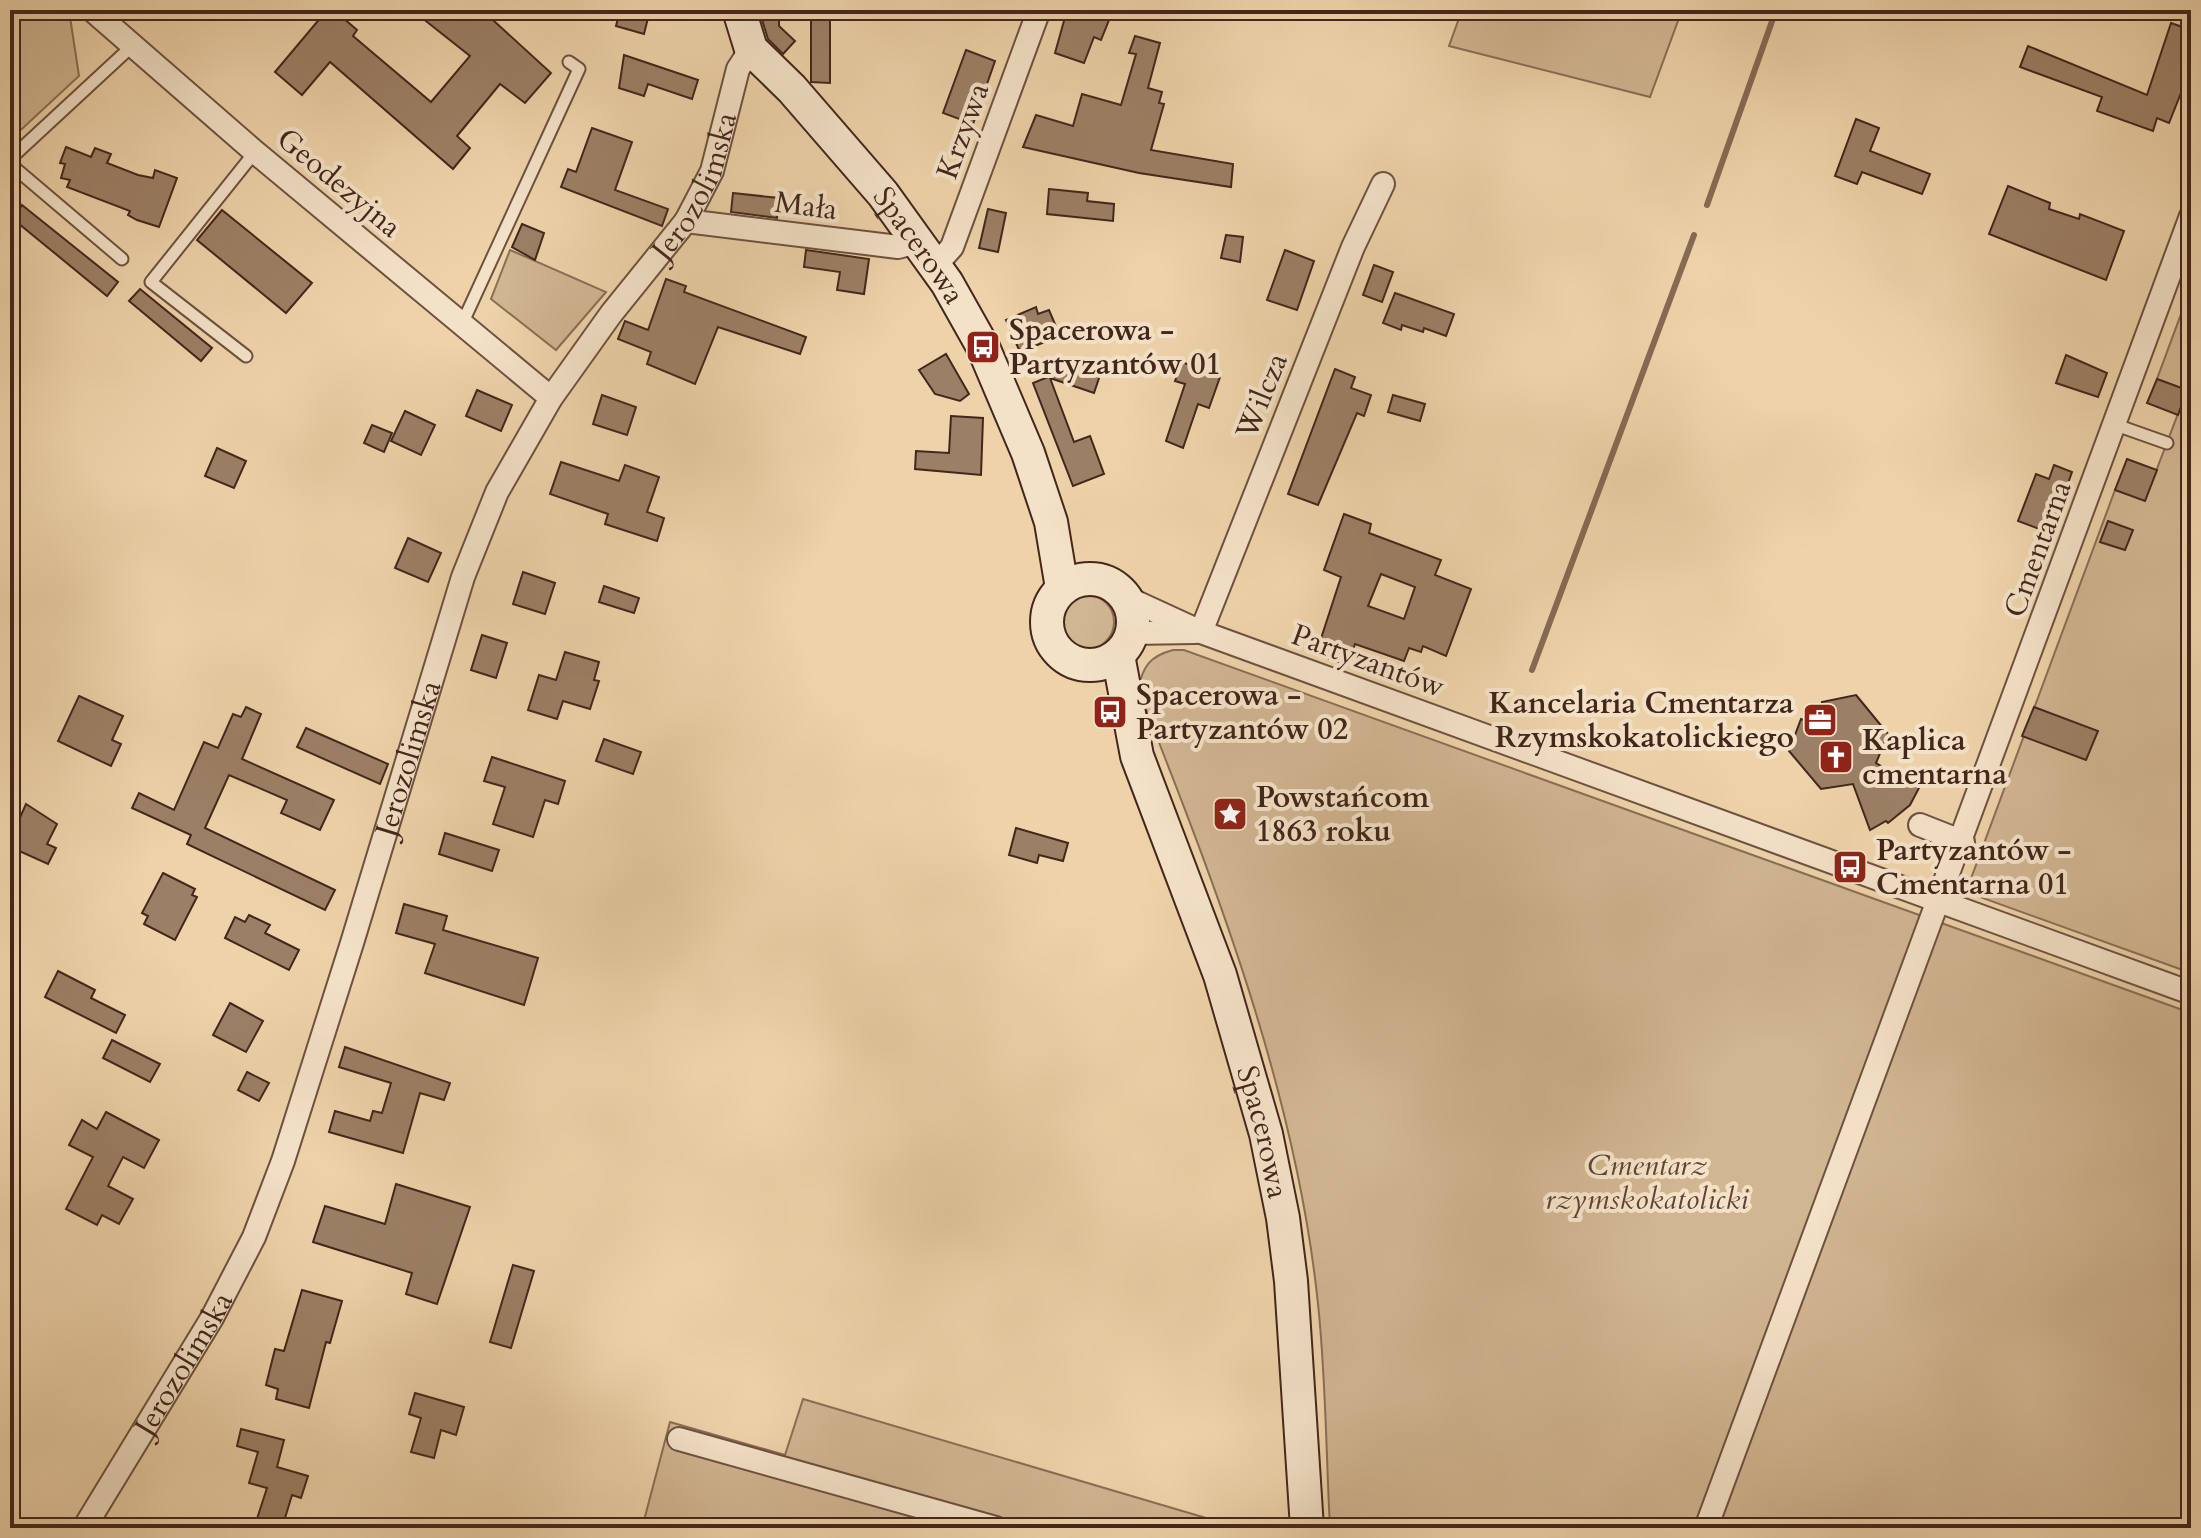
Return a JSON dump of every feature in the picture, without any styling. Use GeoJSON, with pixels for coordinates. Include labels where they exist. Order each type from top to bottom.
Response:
{"type":"FeatureCollection","features":[{"type":"Feature","properties":{"kind":"street"},"geometry":{"type":"LineString","coordinates":[[739,10],[751,49]]}},
{"type":"Feature","properties":{"kind":"street","name":"Krzywa"},"geometry":{"type":"LineString","coordinates":[[926,254],[952,247],[1039,10]]}},
{"type":"Feature","properties":{"kind":"street","name":"Geodezyjna"},"geometry":{"type":"LineString","coordinates":[[100,13],[131,47],[551,398]]}},
{"type":"Feature","properties":{"kind":"street","name":"Jerozolimska"},"geometry":{"type":"LineString","coordinates":[[84,1528],[212,1318],[254,1237],[283,1161],[334,1001],[463,577],[497,492],[551,398],[611,314],[686,221],[712,171],[738,69],[751,49]]}},
{"type":"Feature","properties":{"kind":"street","name":"Spacerowa"},"geometry":{"type":"LineString","coordinates":[[751,49],[839,142],[926,254],[983,347],[1028,453],[1051,522],[1062,588]]}},
{"type":"Feature","properties":{"kind":"street","name":"Wilcza"},"geometry":{"type":"LineString","coordinates":[[1201,632],[1353,247],[1383,184]]}},
{"type":"Feature","properties":{"kind":"street","name":"Cmentarna"},"geometry":{"type":"LineString","coordinates":[[1706,1528],[1963,842],[2191,216]]}},
{"type":"Feature","properties":{"kind":"street","name":"Mała"},"geometry":{"type":"LineString","coordinates":[[686,221],[895,247],[926,254]]}},
{"type":"Feature","properties":{"kind":"street","name":"Spacerowa"},"geometry":{"type":"LineString","coordinates":[[1051,522],[1093,579]]}},
{"type":"Feature","properties":{"kind":"street"},"geometry":{"type":"LineString","coordinates":[[1082,579],[1093,579],[1117,588],[1133,614],[1114,651],[1066,658],[1049,638],[1047,611],[1062,588],[1082,579]]}},
{"type":"Feature","properties":{"kind":"street","name":"Partyzantów"},"geometry":{"type":"LineString","coordinates":[[1125,597],[1201,632],[2191,993]]}},
{"type":"Feature","properties":{"kind":"street","name":"Partyzantów"},"geometry":{"type":"LineString","coordinates":[[1114,651],[1201,632]]}},
{"type":"Feature","properties":{"kind":"street","name":"Spacerowa"},"geometry":{"type":"LineString","coordinates":[[1114,651],[1110,712],[1137,756],[1220,975],[1266,1134],[1283,1218],[1291,1281],[1307,1528]]}},
{"type":"Feature","properties":{"kind":"street"},"geometry":{"type":"LineString","coordinates":[[1920,825],[1963,842]]}},
{"type":"Feature","properties":{"kind":"street"},"geometry":{"type":"LineString","coordinates":[[679,1439],[996,1528]]}},
{"type":"Feature","properties":{"kind":"lane"},"geometry":{"type":"LineString","coordinates":[[122,259],[10,162],[131,47]]}},
{"type":"Feature","properties":{"kind":"lane"},"geometry":{"type":"LineString","coordinates":[[462,324],[579,69],[569,62]]}},
{"type":"Feature","properties":{"kind":"lane"},"geometry":{"type":"LineString","coordinates":[[246,356],[151,282],[255,152]]}},
{"type":"Feature","properties":{"kind":"lane"},"geometry":{"type":"LineString","coordinates":[[2116,425],[2167,443]]}},
{"type":"Feature","properties":{"kind":"green space"},"geometry":{"type":"Polygon","coordinates":[[[10,10],[64,10],[70,17],[79,76],[10,140],[10,10]]]}},
{"type":"Feature","properties":{"kind":"green space"},"geometry":{"type":"Polygon","coordinates":[[[1462,10],[1682,10],[1650,97],[1449,46],[1462,10]]]}},
{"type":"Feature","properties":{"kind":"green space"},"geometry":{"type":"Polygon","coordinates":[[[510,250],[606,292],[556,350],[491,299],[510,250]]]}},
{"type":"Feature","properties":{"kind":"green space"},"geometry":{"type":"Polygon","coordinates":[[[2191,287],[2191,973],[1966,892],[2115,490],[2145,500],[2187,390],[2157,379],[2191,287]]]}},
{"type":"Feature","properties":{"kind":"green space"},"geometry":{"type":"Polygon","coordinates":[[[1087,595],[1106,603],[1114,622],[1106,641],[1087,649],[1068,641],[1060,622],[1068,603],[1087,595]]]}},
{"type":"Feature","properties":{"kind":"green space","name":"Cmentarz rzymskokatolicki"},"geometry":{"type":"Polygon","coordinates":[[[1173,650],[1184,650],[2191,1013],[2191,1528],[1330,1528],[1318,1304],[1292,1146],[1249,991],[1196,839],[1138,689],[1149,663],[1173,650]]]}},
{"type":"Feature","properties":{"kind":"green space"},"geometry":{"type":"Polygon","coordinates":[[[803,1399],[1240,1528],[642,1528],[670,1422],[785,1455],[803,1399]]]}},
{"type":"Feature","properties":{"kind":"building"},"geometry":{"type":"Polygon","coordinates":[[[327,10],[334,10],[357,30],[353,36],[431,102],[470,56],[412,10],[482,10],[551,73],[525,103],[500,84],[457,136],[470,148],[453,169],[330,62],[302,95],[275,72],[327,10]]]}},
{"type":"Feature","properties":{"kind":"building"},"geometry":{"type":"Polygon","coordinates":[[[620,10],[650,10],[644,34],[616,26],[620,10]]]}},
{"type":"Feature","properties":{"kind":"building"},"geometry":{"type":"Polygon","coordinates":[[[759,10],[779,10],[779,26],[795,41],[783,54],[768,39],[759,10]]]}},
{"type":"Feature","properties":{"kind":"building"},"geometry":{"type":"Polygon","coordinates":[[[811,10],[830,10],[830,83],[811,82],[811,10]]]}},
{"type":"Feature","properties":{"kind":"building"},"geometry":{"type":"Polygon","coordinates":[[[1067,10],[1083,10],[1109,20],[1101,40],[1094,37],[1084,63],[1055,53],[1067,10]]]}},
{"type":"Feature","properties":{"kind":"building"},"geometry":{"type":"Polygon","coordinates":[[[2171,23],[2191,30],[2191,80],[2187,78],[2169,123],[2157,118],[2153,131],[2097,111],[2102,97],[2020,67],[2028,46],[2147,95],[2171,23]]]}},
{"type":"Feature","properties":{"kind":"building"},"geometry":{"type":"Polygon","coordinates":[[[1135,36],[1160,43],[1148,88],[1162,92],[1159,103],[1164,104],[1151,150],[1233,164],[1231,187],[1139,173],[1023,147],[1036,115],[1073,126],[1082,94],[1121,105],[1136,54],[1129,53],[1135,36]]]}},
{"type":"Feature","properties":{"kind":"building"},"geometry":{"type":"Polygon","coordinates":[[[966,50],[995,61],[973,124],[943,113],[966,50]]]}},
{"type":"Feature","properties":{"kind":"building"},"geometry":{"type":"Polygon","coordinates":[[[624,55],[698,80],[692,99],[648,84],[644,96],[619,88],[624,55]]]}},
{"type":"Feature","properties":{"kind":"building"},"geometry":{"type":"Polygon","coordinates":[[[1856,119],[1879,128],[1870,151],[1930,174],[1922,194],[1862,172],[1857,184],[1835,176],[1856,119]]]}},
{"type":"Feature","properties":{"kind":"building"},"geometry":{"type":"Polygon","coordinates":[[[592,128],[632,142],[615,190],[668,209],[662,226],[561,187],[568,169],[576,172],[592,128]]]}},
{"type":"Feature","properties":{"kind":"building"},"geometry":{"type":"Polygon","coordinates":[[[66,147],[91,157],[95,148],[111,154],[107,163],[138,175],[153,178],[155,170],[177,178],[159,227],[137,220],[128,215],[130,211],[67,187],[70,180],[61,178],[65,164],[60,163],[66,147]]]}},
{"type":"Feature","properties":{"kind":"building"},"geometry":{"type":"Polygon","coordinates":[[[2008,186],[2050,203],[2049,209],[2079,219],[2080,214],[2124,231],[2106,280],[1989,234],[2008,186]]]}},
{"type":"Feature","properties":{"kind":"building"},"geometry":{"type":"Polygon","coordinates":[[[1049,189],[1088,193],[1087,201],[1114,204],[1113,221],[1047,214],[1049,189]]]}},
{"type":"Feature","properties":{"kind":"building"},"geometry":{"type":"Polygon","coordinates":[[[733,193],[779,198],[777,218],[731,212],[733,193]]]}},
{"type":"Feature","properties":{"kind":"building"},"geometry":{"type":"Polygon","coordinates":[[[22,205],[118,282],[107,296],[13,219],[22,205]]]}},
{"type":"Feature","properties":{"kind":"building"},"geometry":{"type":"Polygon","coordinates":[[[988,209],[1006,213],[998,252],[979,248],[988,209]]]}},
{"type":"Feature","properties":{"kind":"building"},"geometry":{"type":"Polygon","coordinates":[[[222,210],[312,283],[286,313],[197,240],[222,210]]]}},
{"type":"Feature","properties":{"kind":"building"},"geometry":{"type":"Polygon","coordinates":[[[522,224],[544,233],[535,260],[512,247],[522,224]]]}},
{"type":"Feature","properties":{"kind":"building"},"geometry":{"type":"Polygon","coordinates":[[[1226,235],[1243,237],[1240,262],[1221,258],[1226,235]]]}},
{"type":"Feature","properties":{"kind":"building"},"geometry":{"type":"Polygon","coordinates":[[[806,250],[869,259],[864,294],[837,290],[840,272],[804,267],[806,250]]]}},
{"type":"Feature","properties":{"kind":"building"},"geometry":{"type":"Polygon","coordinates":[[[1285,250],[1314,261],[1297,310],[1267,300],[1285,250]]]}},
{"type":"Feature","properties":{"kind":"building"},"geometry":{"type":"Polygon","coordinates":[[[1374,265],[1393,272],[1382,302],[1363,295],[1374,265]]]}},
{"type":"Feature","properties":{"kind":"building"},"geometry":{"type":"Polygon","coordinates":[[[666,279],[686,286],[684,292],[806,337],[800,354],[718,327],[695,384],[647,364],[651,352],[618,339],[625,321],[648,330],[666,279]]]}},
{"type":"Feature","properties":{"kind":"building"},"geometry":{"type":"Polygon","coordinates":[[[140,289],[212,348],[201,361],[129,301],[140,289]]]}},
{"type":"Feature","properties":{"kind":"building"},"geometry":{"type":"Polygon","coordinates":[[[1395,293],[1454,314],[1446,336],[1424,328],[1423,332],[1402,325],[1401,330],[1383,323],[1395,293]]]}},
{"type":"Feature","properties":{"kind":"building"},"geometry":{"type":"Polygon","coordinates":[[[1036,307],[1038,314],[1049,310],[1060,336],[1020,352],[1006,320],[1036,307]]]}},
{"type":"Feature","properties":{"kind":"building"},"geometry":{"type":"Polygon","coordinates":[[[946,354],[969,394],[960,401],[935,394],[919,370],[946,354]]]}},
{"type":"Feature","properties":{"kind":"building"},"geometry":{"type":"Polygon","coordinates":[[[2066,355],[2107,373],[2098,397],[2056,383],[2066,355]]]}},
{"type":"Feature","properties":{"kind":"building"},"geometry":{"type":"Polygon","coordinates":[[[1182,362],[1220,377],[1209,408],[1198,404],[1183,448],[1166,441],[1185,384],[1175,381],[1182,362]]]}},
{"type":"Feature","properties":{"kind":"building"},"geometry":{"type":"Polygon","coordinates":[[[1070,364],[1100,375],[1094,393],[1050,378],[1074,442],[1090,436],[1104,474],[1073,486],[1033,383],[1068,369],[1070,364]]]}},
{"type":"Feature","properties":{"kind":"building"},"geometry":{"type":"Polygon","coordinates":[[[1335,369],[1355,377],[1351,388],[1371,395],[1364,416],[1357,413],[1318,505],[1288,494],[1335,369]]]}},
{"type":"Feature","properties":{"kind":"building"},"geometry":{"type":"Polygon","coordinates":[[[2157,379],[2187,390],[2178,415],[2147,403],[2157,379]]]}},
{"type":"Feature","properties":{"kind":"building"},"geometry":{"type":"Polygon","coordinates":[[[477,390],[512,405],[501,431],[466,416],[477,390]]]}},
{"type":"Feature","properties":{"kind":"building"},"geometry":{"type":"Polygon","coordinates":[[[602,395],[636,407],[627,435],[593,424],[602,395]]]}},
{"type":"Feature","properties":{"kind":"building"},"geometry":{"type":"Polygon","coordinates":[[[1393,395],[1425,404],[1420,421],[1388,412],[1393,395]]]}},
{"type":"Feature","properties":{"kind":"building"},"geometry":{"type":"Polygon","coordinates":[[[405,411],[435,425],[421,455],[391,441],[405,411]]]}},
{"type":"Feature","properties":{"kind":"building"},"geometry":{"type":"Polygon","coordinates":[[[951,416],[983,418],[981,475],[915,469],[916,451],[949,453],[951,416]]]}},
{"type":"Feature","properties":{"kind":"building"},"geometry":{"type":"Polygon","coordinates":[[[372,425],[392,433],[384,452],[364,443],[372,425]]]}},
{"type":"Feature","properties":{"kind":"building"},"geometry":{"type":"Polygon","coordinates":[[[217,448],[246,461],[234,488],[205,476],[217,448]]]}},
{"type":"Feature","properties":{"kind":"building"},"geometry":{"type":"Polygon","coordinates":[[[2127,459],[2157,470],[2145,501],[2115,490],[2127,459]]]}},
{"type":"Feature","properties":{"kind":"building"},"geometry":{"type":"Polygon","coordinates":[[[561,462],[619,481],[625,465],[659,477],[647,512],[664,518],[657,541],[605,524],[608,514],[550,494],[561,462]]]}},
{"type":"Feature","properties":{"kind":"building"},"geometry":{"type":"Polygon","coordinates":[[[2054,465],[2072,472],[2050,533],[2018,521],[2036,474],[2049,479],[2054,465]]]}},
{"type":"Feature","properties":{"kind":"building"},"geometry":{"type":"Polygon","coordinates":[[[1344,514],[1371,524],[1369,533],[1441,560],[1435,575],[1471,589],[1446,656],[1423,646],[1421,652],[1409,648],[1404,661],[1355,644],[1352,652],[1343,649],[1338,662],[1316,654],[1341,577],[1324,570],[1344,514]],[[1381,574],[1368,606],[1404,619],[1415,587],[1381,574]]]}},
{"type":"Feature","properties":{"kind":"building"},"geometry":{"type":"Polygon","coordinates":[[[2108,521],[2133,530],[2125,550],[2100,542],[2108,521]]]}},
{"type":"Feature","properties":{"kind":"building"},"geometry":{"type":"Polygon","coordinates":[[[408,538],[441,553],[428,582],[395,568],[408,538]]]}},
{"type":"Feature","properties":{"kind":"building"},"geometry":{"type":"Polygon","coordinates":[[[523,572],[555,583],[545,614],[513,604],[523,572]]]}},
{"type":"Feature","properties":{"kind":"building"},"geometry":{"type":"Polygon","coordinates":[[[604,586],[639,598],[634,613],[599,602],[604,586]]]}},
{"type":"Feature","properties":{"kind":"building"},"geometry":{"type":"Polygon","coordinates":[[[482,635],[507,643],[496,678],[471,670],[482,635]]]}},
{"type":"Feature","properties":{"kind":"building"},"geometry":{"type":"Polygon","coordinates":[[[565,652],[599,662],[594,680],[599,681],[590,709],[563,701],[557,719],[528,710],[539,675],[556,680],[565,652]]]}},
{"type":"Feature","properties":{"kind":"building","name":"Kaplica cmentarna"},"geometry":{"type":"Polygon","coordinates":[[[1856,695],[1888,734],[1876,763],[1919,788],[1910,805],[1888,823],[1886,821],[1870,830],[1853,784],[1821,789],[1789,751],[1801,719],[1827,728],[1822,702],[1856,695]]]}},
{"type":"Feature","properties":{"kind":"building"},"geometry":{"type":"Polygon","coordinates":[[[79,696],[123,716],[112,740],[121,744],[111,766],[58,741],[79,696]]]}},
{"type":"Feature","properties":{"kind":"building"},"geometry":{"type":"Polygon","coordinates":[[[246,707],[261,714],[242,759],[334,800],[320,830],[281,813],[287,800],[229,775],[205,828],[335,890],[325,910],[187,844],[191,835],[132,808],[139,793],[174,810],[204,742],[218,748],[233,714],[241,717],[246,707]]]}},
{"type":"Feature","properties":{"kind":"building"},"geometry":{"type":"Polygon","coordinates":[[[2034,707],[2098,731],[2086,760],[2022,736],[2034,707]]]}},
{"type":"Feature","properties":{"kind":"building"},"geometry":{"type":"Polygon","coordinates":[[[306,728],[388,764],[380,784],[297,747],[306,728]]]}},
{"type":"Feature","properties":{"kind":"building"},"geometry":{"type":"Polygon","coordinates":[[[604,739],[641,752],[633,774],[596,761],[604,739]]]}},
{"type":"Feature","properties":{"kind":"building"},"geometry":{"type":"Polygon","coordinates":[[[492,757],[565,781],[558,804],[545,800],[533,837],[493,824],[505,787],[484,781],[492,757]]]}},
{"type":"Feature","properties":{"kind":"building"},"geometry":{"type":"Polygon","coordinates":[[[26,804],[57,824],[47,844],[56,848],[48,864],[17,850],[20,845],[10,840],[26,804]]]}},
{"type":"Feature","properties":{"kind":"building"},"geometry":{"type":"Polygon","coordinates":[[[1016,828],[1068,843],[1063,861],[1039,855],[1037,863],[1009,855],[1016,828]]]}},
{"type":"Feature","properties":{"kind":"building"},"geometry":{"type":"Polygon","coordinates":[[[445,833],[499,850],[492,871],[439,854],[445,833]]]}},
{"type":"Feature","properties":{"kind":"building"},"geometry":{"type":"Polygon","coordinates":[[[163,873],[195,889],[192,895],[197,897],[175,940],[144,924],[148,916],[142,913],[163,873]]]}},
{"type":"Feature","properties":{"kind":"building"},"geometry":{"type":"Polygon","coordinates":[[[404,904],[447,916],[443,930],[538,958],[524,1005],[425,973],[435,944],[396,933],[404,904]]]}},
{"type":"Feature","properties":{"kind":"building"},"geometry":{"type":"Polygon","coordinates":[[[249,915],[270,925],[265,933],[299,950],[289,970],[225,938],[235,917],[245,922],[249,915]]]}},
{"type":"Feature","properties":{"kind":"building"},"geometry":{"type":"Polygon","coordinates":[[[58,971],[95,990],[91,998],[125,1015],[116,1033],[45,997],[58,971]]]}},
{"type":"Feature","properties":{"kind":"building"},"geometry":{"type":"Polygon","coordinates":[[[230,1003],[263,1021],[246,1052],[213,1035],[230,1003]]]}},
{"type":"Feature","properties":{"kind":"building"},"geometry":{"type":"Polygon","coordinates":[[[112,1040],[160,1064],[150,1082],[103,1058],[112,1040]]]}},
{"type":"Feature","properties":{"kind":"building"},"geometry":{"type":"Polygon","coordinates":[[[345,1047],[450,1083],[444,1100],[420,1093],[403,1153],[329,1132],[335,1111],[370,1121],[373,1111],[382,1113],[391,1083],[339,1067],[345,1047]]]}},
{"type":"Feature","properties":{"kind":"building"},"geometry":{"type":"Polygon","coordinates":[[[247,1072],[269,1083],[259,1101],[238,1090],[247,1072]]]}},
{"type":"Feature","properties":{"kind":"building"},"geometry":{"type":"Polygon","coordinates":[[[106,1112],[159,1140],[144,1168],[123,1157],[108,1186],[133,1199],[119,1224],[102,1215],[97,1225],[66,1209],[93,1157],[69,1145],[82,1120],[97,1129],[106,1112]]]}},
{"type":"Feature","properties":{"kind":"building"},"geometry":{"type":"Polygon","coordinates":[[[396,1184],[470,1207],[437,1304],[406,1294],[412,1273],[313,1242],[325,1206],[385,1224],[396,1184]]]}},
{"type":"Feature","properties":{"kind":"building"},"geometry":{"type":"Polygon","coordinates":[[[513,1265],[534,1271],[511,1348],[490,1342],[513,1265]]]}},
{"type":"Feature","properties":{"kind":"building"},"geometry":{"type":"Polygon","coordinates":[[[302,1290],[342,1301],[330,1343],[326,1342],[309,1408],[276,1399],[278,1389],[266,1385],[275,1349],[284,1351],[302,1290]]]}},
{"type":"Feature","properties":{"kind":"building"},"geometry":{"type":"Polygon","coordinates":[[[415,1393],[464,1407],[456,1435],[441,1430],[434,1458],[411,1452],[421,1418],[409,1414],[415,1393]]]}},
{"type":"Feature","properties":{"kind":"building"},"geometry":{"type":"Polygon","coordinates":[[[241,1429],[284,1440],[277,1467],[308,1476],[301,1498],[292,1495],[282,1528],[254,1528],[267,1488],[249,1483],[258,1452],[237,1446],[241,1429]]]}},
{"type":"Feature","properties":{"kind":"waterway"},"geometry":{"type":"LineString","coordinates":[[1707,205],[1776,10]]}},
{"type":"Feature","properties":{"kind":"waterway"},"geometry":{"type":"LineString","coordinates":[[1532,670],[1694,235]]}},
{"type":"Feature","properties":{"kind":"place","name":"Spacerowa - Partyzantów 01"},"geometry":{"type":"Point","coordinates":[983,347]}},
{"type":"Feature","properties":{"kind":"place","name":"Spacerowa - Partyzantów 02"},"geometry":{"type":"Point","coordinates":[1110,712]}},
{"type":"Feature","properties":{"kind":"place","name":"Kancelaria Cmentarza Rzymskokatolickiego"},"geometry":{"type":"Point","coordinates":[1820,720]}},
{"type":"Feature","properties":{"kind":"place","name":"Kaplica cmentarna"},"geometry":{"type":"Point","coordinates":[1836,757]}},
{"type":"Feature","properties":{"kind":"place","name":"Powstańcom 1863 roku"},"geometry":{"type":"Point","coordinates":[1230,814]}},
{"type":"Feature","properties":{"kind":"place","name":"Partyzantów - Cmentarna 01"},"geometry":{"type":"Point","coordinates":[1850,867]}}]}
